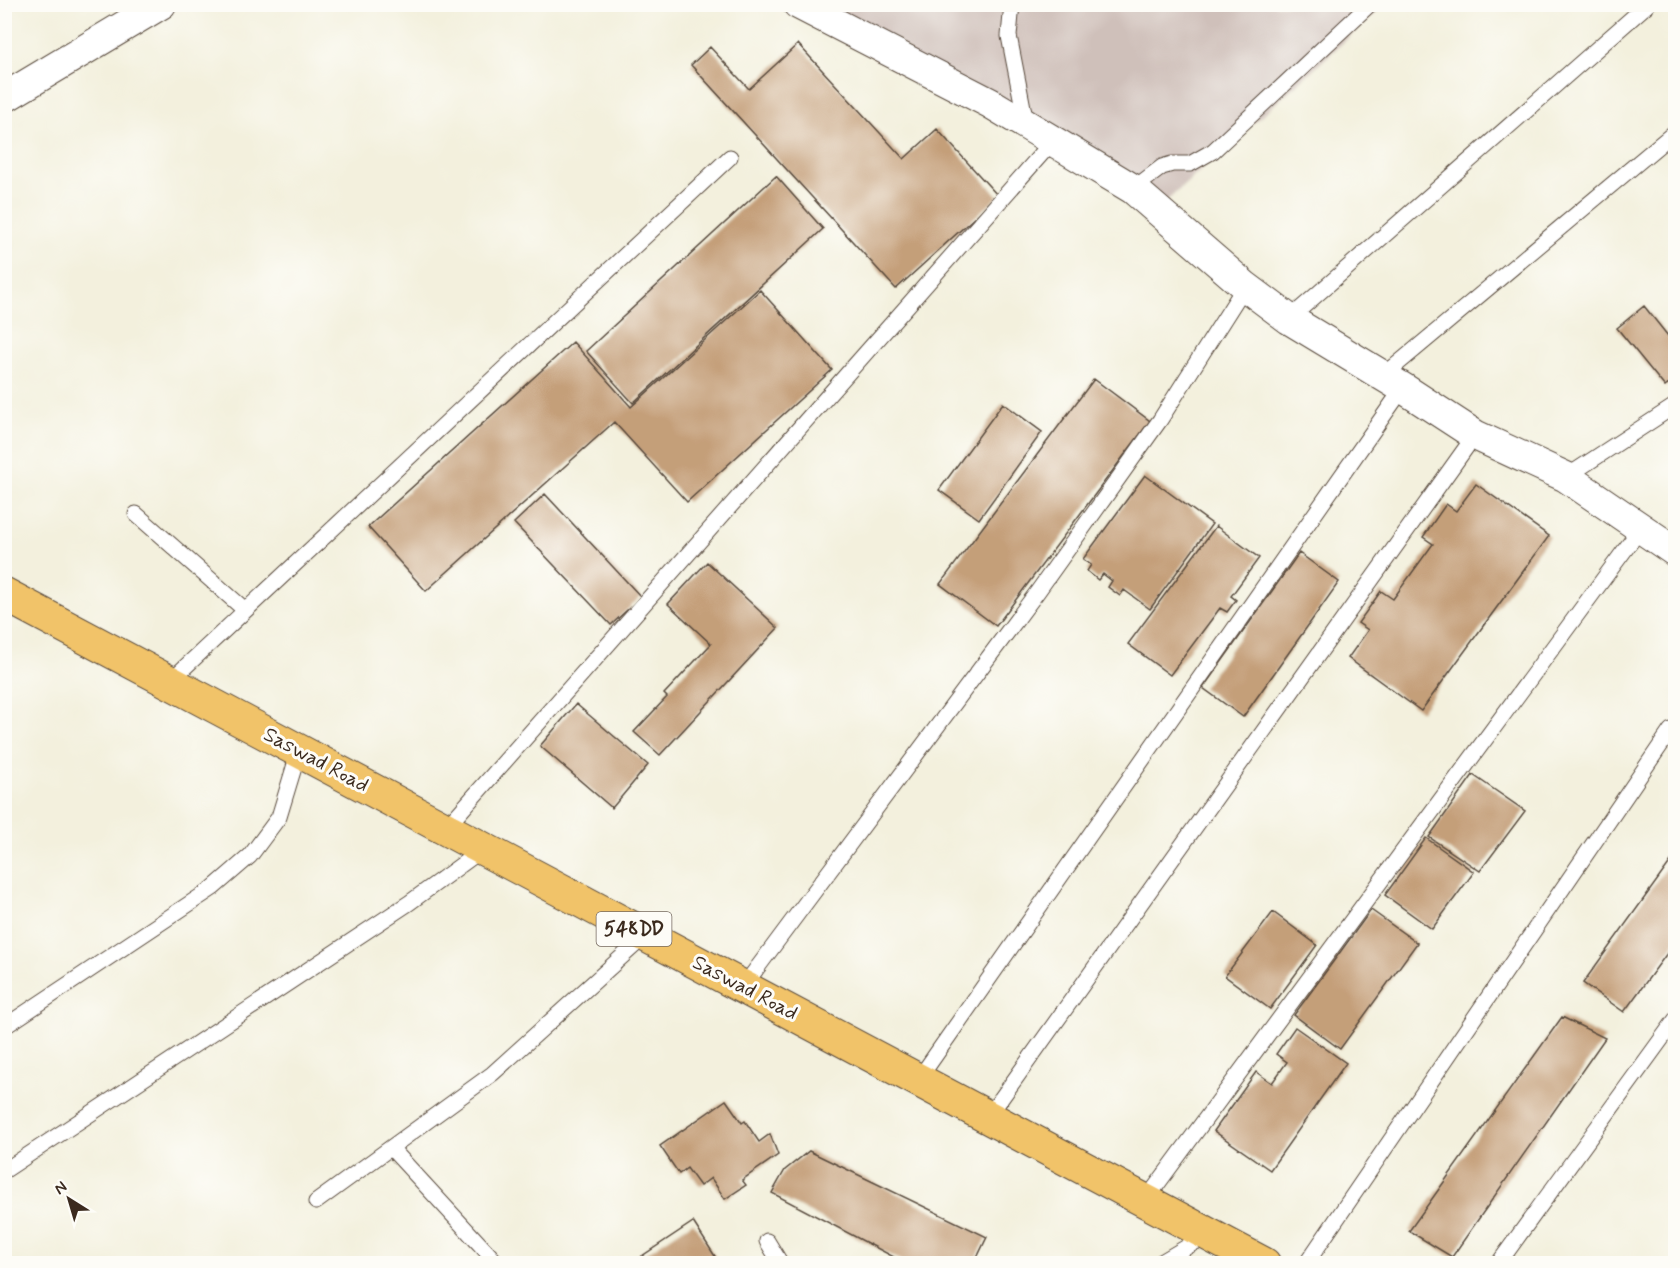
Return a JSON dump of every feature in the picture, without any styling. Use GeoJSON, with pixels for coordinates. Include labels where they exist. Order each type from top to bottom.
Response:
{"type":"FeatureCollection","features":[{"type":"Feature","properties":{"kind":"highway","name":"Saswad Road"},"geometry":{"type":"LineString","coordinates":[[5,595],[1263,1263]]}},
{"type":"Feature","properties":{"kind":"street"},"geometry":{"type":"LineString","coordinates":[[798,4],[990,103],[1133,189],[1245,286],[1288,319],[1393,382],[1475,435],[1566,477],[1676,552]]}},
{"type":"Feature","properties":{"kind":"street"},"geometry":{"type":"LineString","coordinates":[[4,98],[155,6]]}},
{"type":"Feature","properties":{"kind":"lane"},"geometry":{"type":"LineString","coordinates":[[1012,4],[1009,36],[1026,125]]}},
{"type":"Feature","properties":{"kind":"lane"},"geometry":{"type":"LineString","coordinates":[[1288,319],[1648,4]]}},
{"type":"Feature","properties":{"kind":"lane"},"geometry":{"type":"LineString","coordinates":[[1133,189],[1162,167],[1172,164],[1190,164],[1213,151],[1365,6]]}},
{"type":"Feature","properties":{"kind":"lane"},"geometry":{"type":"LineString","coordinates":[[918,1080],[1393,382],[1676,130]]}},
{"type":"Feature","properties":{"kind":"lane"},"geometry":{"type":"LineString","coordinates":[[446,828],[1053,141]]}},
{"type":"Feature","properties":{"kind":"lane"},"geometry":{"type":"LineString","coordinates":[[169,682],[730,157]]}},
{"type":"Feature","properties":{"kind":"lane"},"geometry":{"type":"LineString","coordinates":[[743,987],[1038,591],[1153,429],[1245,286]]}},
{"type":"Feature","properties":{"kind":"lane"},"geometry":{"type":"LineString","coordinates":[[1566,477],[1676,405]]}},
{"type":"Feature","properties":{"kind":"lane"},"geometry":{"type":"LineString","coordinates":[[988,1117],[1475,435]]}},
{"type":"Feature","properties":{"kind":"lane"},"geometry":{"type":"LineString","coordinates":[[136,514],[245,610]]}},
{"type":"Feature","properties":{"kind":"lane"},"geometry":{"type":"LineString","coordinates":[[1145,1201],[1641,528]]}},
{"type":"Feature","properties":{"kind":"lane"},"geometry":{"type":"LineString","coordinates":[[1306,1263],[1671,730]]}},
{"type":"Feature","properties":{"kind":"lane"},"geometry":{"type":"LineString","coordinates":[[4,1027],[213,888],[250,856],[279,817],[299,751]]}},
{"type":"Feature","properties":{"kind":"lane"},"geometry":{"type":"LineString","coordinates":[[4,1170],[409,903],[483,849]]}},
{"type":"Feature","properties":{"kind":"lane"},"geometry":{"type":"LineString","coordinates":[[316,1202],[492,1074],[646,935]]}},
{"type":"Feature","properties":{"kind":"lane"},"geometry":{"type":"LineString","coordinates":[[1498,1263],[1676,1019]]}},
{"type":"Feature","properties":{"kind":"lane"},"geometry":{"type":"LineString","coordinates":[[391,1148],[498,1263]]}},
{"type":"Feature","properties":{"kind":"lane"},"geometry":{"type":"LineString","coordinates":[[1158,1263],[1208,1234]]}},
{"type":"Feature","properties":{"kind":"lane"},"geometry":{"type":"LineString","coordinates":[[767,1241],[781,1263]]}},
{"type":"Feature","properties":{"kind":"shaded area"},"geometry":{"type":"Polygon","coordinates":[[[815,5],[1385,5],[1162,205],[815,5]]]}},
{"type":"Feature","properties":{"kind":"building"},"geometry":{"type":"Polygon","coordinates":[[[798,44],[904,159],[937,129],[998,196],[896,289],[691,65],[710,47],[749,89],[798,44]]]}},
{"type":"Feature","properties":{"kind":"building"},"geometry":{"type":"Polygon","coordinates":[[[776,176],[823,229],[633,403],[586,351],[776,176]]]}},
{"type":"Feature","properties":{"kind":"building"},"geometry":{"type":"Polygon","coordinates":[[[760,290],[832,370],[687,502],[614,422],[426,591],[368,527],[573,342],[631,407],[760,290]]]}},
{"type":"Feature","properties":{"kind":"building"},"geometry":{"type":"Polygon","coordinates":[[[1644,306],[1676,346],[1676,378],[1665,387],[1617,328],[1644,306]]]}},
{"type":"Feature","properties":{"kind":"building"},"geometry":{"type":"Polygon","coordinates":[[[1094,379],[1150,421],[996,626],[940,584],[1094,379]]]}},
{"type":"Feature","properties":{"kind":"building"},"geometry":{"type":"Polygon","coordinates":[[[1003,403],[1042,432],[979,519],[939,490],[1003,403]]]}},
{"type":"Feature","properties":{"kind":"building"},"geometry":{"type":"Polygon","coordinates":[[[1145,475],[1212,524],[1150,609],[1124,590],[1120,596],[1108,587],[1112,581],[1103,574],[1098,580],[1087,571],[1091,565],[1083,559],[1145,475]]]}},
{"type":"Feature","properties":{"kind":"building"},"geometry":{"type":"Polygon","coordinates":[[[1476,484],[1549,536],[1421,711],[1348,658],[1368,630],[1358,623],[1381,591],[1393,599],[1433,544],[1423,537],[1446,504],[1456,511],[1476,484]]]}},
{"type":"Feature","properties":{"kind":"building"},"geometry":{"type":"Polygon","coordinates":[[[545,494],[641,597],[611,625],[514,523],[545,494]]]}},
{"type":"Feature","properties":{"kind":"building"},"geometry":{"type":"Polygon","coordinates":[[[1216,526],[1259,558],[1231,596],[1236,600],[1227,612],[1220,608],[1170,675],[1128,644],[1216,526]]]}},
{"type":"Feature","properties":{"kind":"building"},"geometry":{"type":"Polygon","coordinates":[[[1299,553],[1339,582],[1243,717],[1203,688],[1299,553]]]}},
{"type":"Feature","properties":{"kind":"building"},"geometry":{"type":"Polygon","coordinates":[[[707,562],[778,628],[660,755],[634,732],[667,697],[664,694],[711,644],[668,604],[707,562]]]}},
{"type":"Feature","properties":{"kind":"building"},"geometry":{"type":"Polygon","coordinates":[[[576,704],[648,765],[612,808],[540,746],[576,704]]]}},
{"type":"Feature","properties":{"kind":"building"},"geometry":{"type":"Polygon","coordinates":[[[1473,775],[1525,811],[1480,871],[1429,837],[1473,775]]]}},
{"type":"Feature","properties":{"kind":"building"},"geometry":{"type":"Polygon","coordinates":[[[1426,838],[1474,872],[1432,929],[1385,895],[1426,838]]]}},
{"type":"Feature","properties":{"kind":"building"},"geometry":{"type":"Polygon","coordinates":[[[1676,854],[1676,941],[1624,1012],[1583,983],[1676,854]]]}},
{"type":"Feature","properties":{"kind":"building"},"geometry":{"type":"Polygon","coordinates":[[[1371,910],[1417,943],[1340,1049],[1294,1015],[1371,910]]]}},
{"type":"Feature","properties":{"kind":"building"},"geometry":{"type":"Polygon","coordinates":[[[1273,912],[1317,945],[1270,1009],[1225,976],[1273,912]]]}},
{"type":"Feature","properties":{"kind":"building"},"geometry":{"type":"Polygon","coordinates":[[[1562,1017],[1605,1038],[1452,1257],[1409,1231],[1562,1017]]]}},
{"type":"Feature","properties":{"kind":"building"},"geometry":{"type":"Polygon","coordinates":[[[1295,1027],[1346,1063],[1270,1170],[1214,1131],[1256,1072],[1272,1083],[1287,1062],[1276,1054],[1295,1027]]]}},
{"type":"Feature","properties":{"kind":"building"},"geometry":{"type":"Polygon","coordinates":[[[726,1100],[742,1123],[745,1121],[759,1142],[770,1134],[778,1155],[742,1180],[746,1185],[725,1199],[711,1178],[700,1186],[687,1168],[679,1174],[660,1146],[726,1100]]]}},
{"type":"Feature","properties":{"kind":"building"},"geometry":{"type":"Polygon","coordinates":[[[809,1151],[987,1237],[974,1264],[907,1264],[772,1193],[785,1170],[809,1151]]]}},
{"type":"Feature","properties":{"kind":"building"},"geometry":{"type":"Polygon","coordinates":[[[693,1222],[720,1264],[630,1264],[693,1222]]]}}]}
